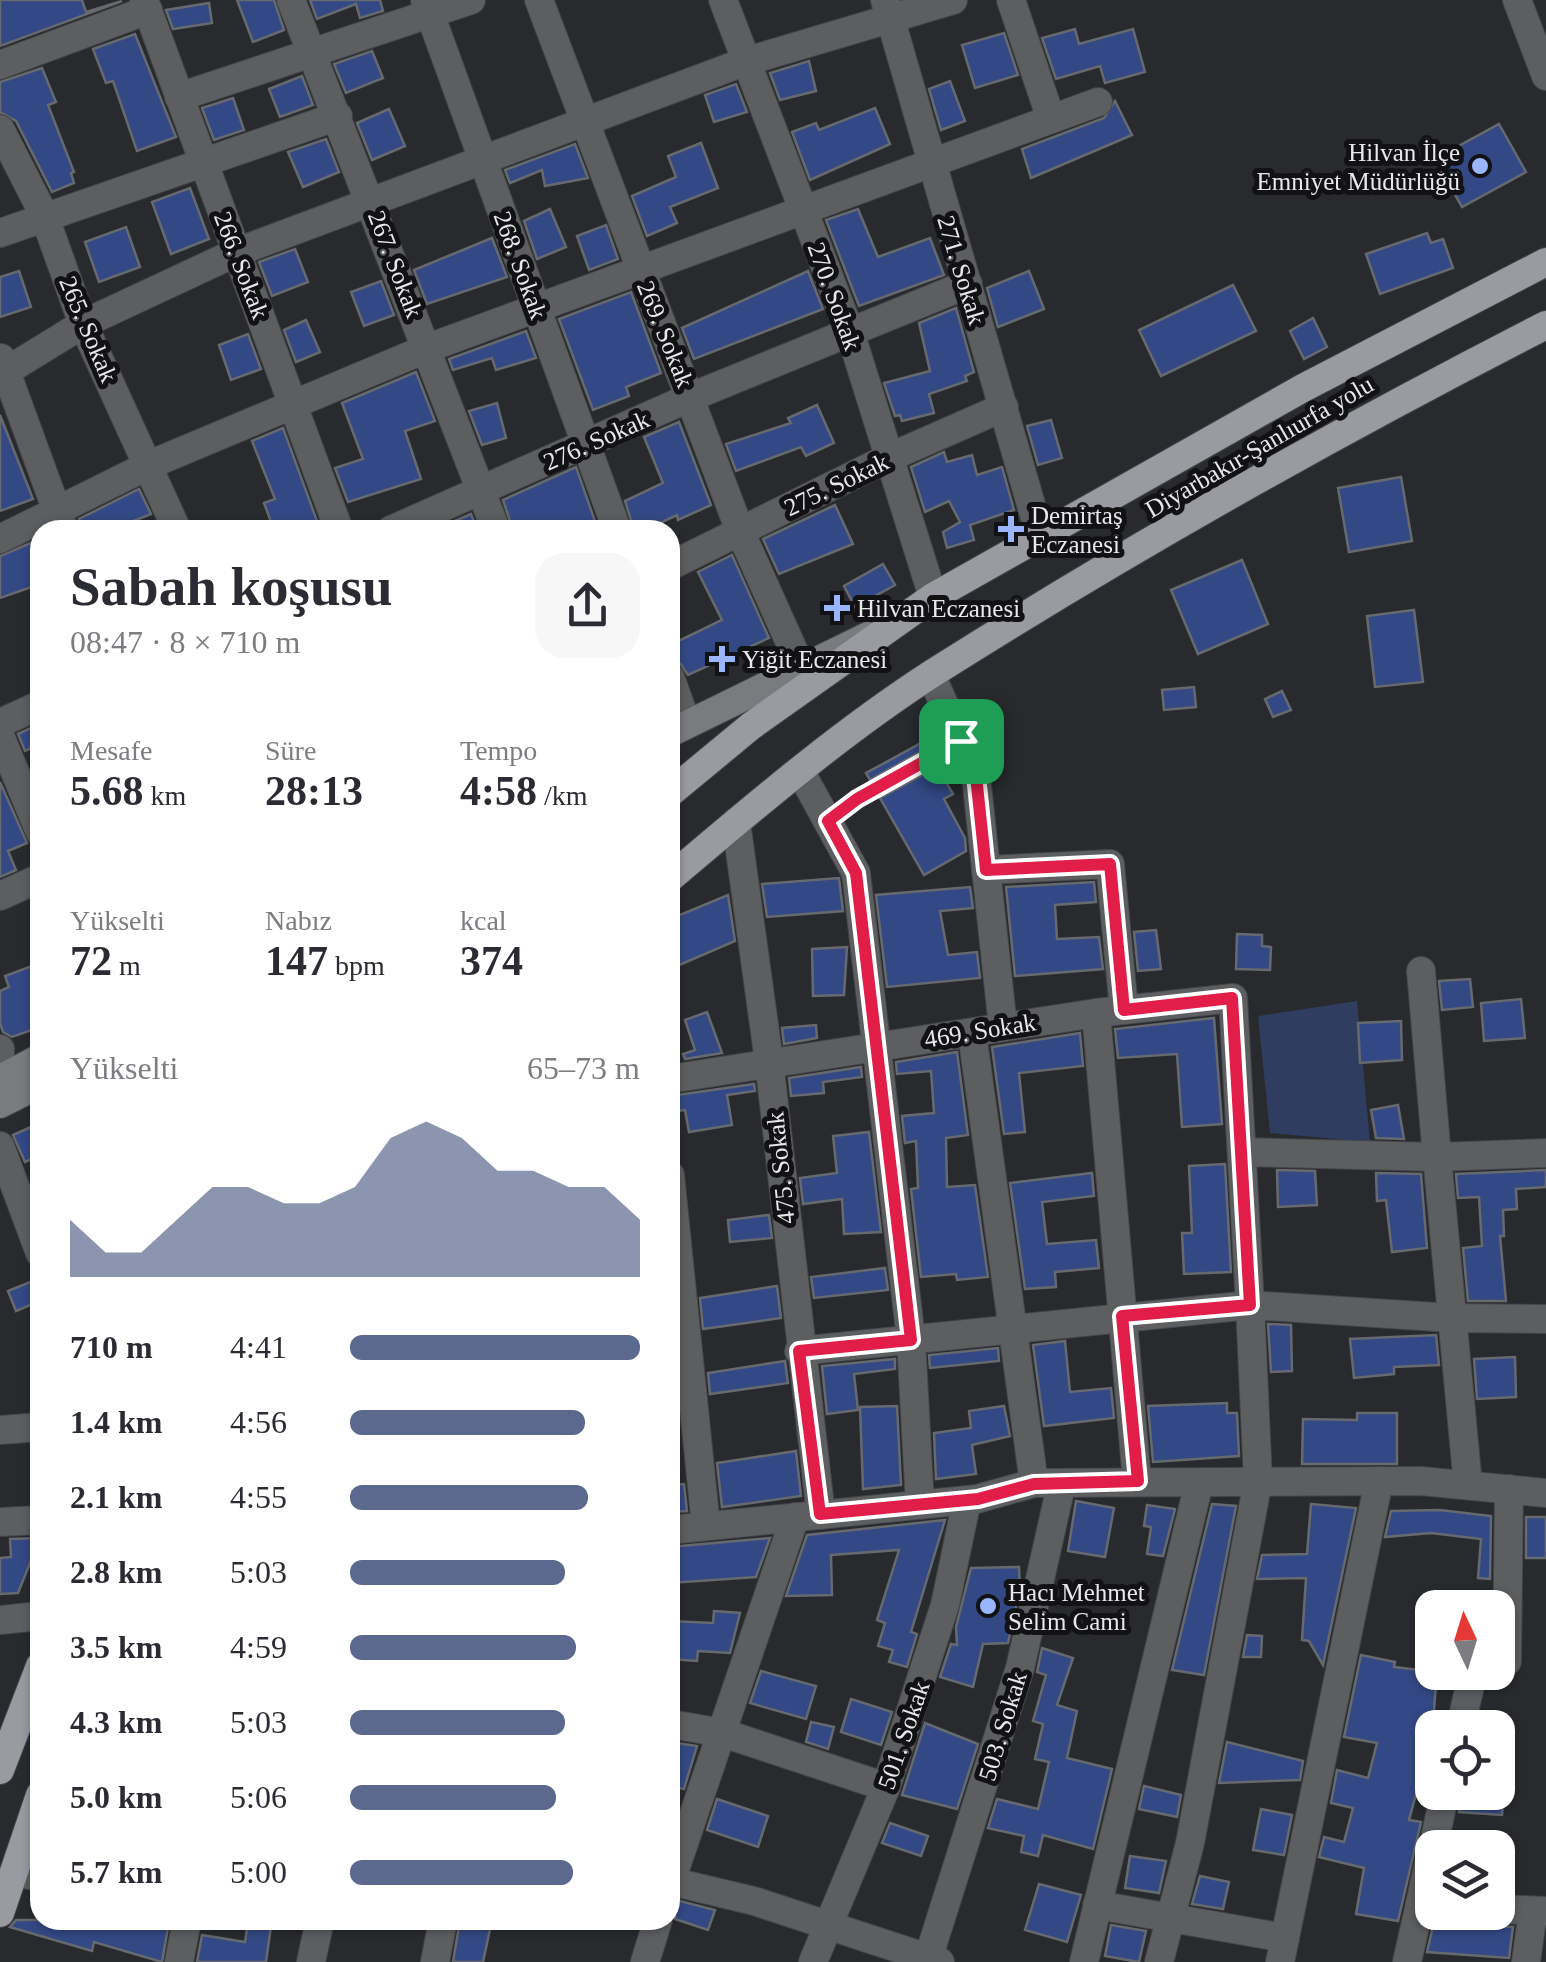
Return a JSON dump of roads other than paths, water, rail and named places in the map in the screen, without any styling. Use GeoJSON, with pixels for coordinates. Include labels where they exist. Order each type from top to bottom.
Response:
{"type":"FeatureCollection","features":[{"type":"Feature","properties":{"kind":"highway","name":"Diyarbakır-Şanlıurfa yolu"},"geometry":{"type":"LineString","coordinates":[[680,785],[751,726],[933,597],[1303,388],[1546,262]]}},
{"type":"Feature","properties":{"kind":"highway","name":"Diyarbakır-Şanlıurfa yolu"},"geometry":{"type":"LineString","coordinates":[[680,870],[800,771],[931,675],[1322,440],[1546,324]]}},
{"type":"Feature","properties":{"kind":"highway"},"geometry":{"type":"LineString","coordinates":[[0,1770],[8,1731],[30,1686]]}},
{"type":"Feature","properties":{"kind":"highway"},"geometry":{"type":"LineString","coordinates":[[0,1913],[27,1875]]}},
{"type":"Feature","properties":{"kind":"main road"},"geometry":{"type":"LineString","coordinates":[[680,727],[800,665],[906,619]]}},
{"type":"Feature","properties":{"kind":"main road"},"geometry":{"type":"LineString","coordinates":[[0,1078],[30,1063]]}},
{"type":"Feature","properties":{"kind":"main road"},"geometry":{"type":"LineString","coordinates":[[0,1104],[30,1089]]}},
{"type":"Feature","properties":{"kind":"street","name":"267. Sokak"},"geometry":{"type":"LineString","coordinates":[[292,0],[492,520]]}},
{"type":"Feature","properties":{"kind":"street"},"geometry":{"type":"LineString","coordinates":[[180,97],[314,55],[427,7],[471,0]]}},
{"type":"Feature","properties":{"kind":"street","name":"269. Sokak"},"geometry":{"type":"LineString","coordinates":[[539,0],[740,531],[800,665]]}},
{"type":"Feature","properties":{"kind":"street","name":"270. Sokak"},"geometry":{"type":"LineString","coordinates":[[723,0],[850,332],[933,597]]}},
{"type":"Feature","properties":{"kind":"street"},"geometry":{"type":"LineString","coordinates":[[953,0],[888,11],[237,252],[83,324],[2,368],[60,519],[149,465],[428,348],[1098,102]]}},
{"type":"Feature","properties":{"kind":"street"},"geometry":{"type":"LineString","coordinates":[[1011,0],[1050,119]]}},
{"type":"Feature","properties":{"kind":"street"},"geometry":{"type":"LineString","coordinates":[[1517,0],[1546,76]]}},
{"type":"Feature","properties":{"kind":"street"},"geometry":{"type":"LineString","coordinates":[[0,65],[146,5]]}},
{"type":"Feature","properties":{"kind":"street","name":"266. Sokak"},"geometry":{"type":"LineString","coordinates":[[146,5],[335,520]]}},
{"type":"Feature","properties":{"kind":"street","name":"268. Sokak"},"geometry":{"type":"LineString","coordinates":[[427,7],[613,520]]}},
{"type":"Feature","properties":{"kind":"street","name":"271. Sokak"},"geometry":{"type":"LineString","coordinates":[[888,11],[929,164],[968,284],[1041,539]]}},
{"type":"Feature","properties":{"kind":"street"},"geometry":{"type":"LineString","coordinates":[[0,233],[338,116]]}},
{"type":"Feature","properties":{"kind":"street","name":"265. Sokak"},"geometry":{"type":"LineString","coordinates":[[0,129],[44,215],[83,324],[173,520]]}},
{"type":"Feature","properties":{"kind":"street","name":"276. Sokak"},"geometry":{"type":"LineString","coordinates":[[414,520],[691,397],[968,284]]}},
{"type":"Feature","properties":{"kind":"street","name":"275. Sokak"},"geometry":{"type":"LineString","coordinates":[[680,561],[888,458],[1004,408]]}},
{"type":"Feature","properties":{"kind":"street"},"geometry":{"type":"LineString","coordinates":[[0,539],[30,529]]}},
{"type":"Feature","properties":{"kind":"street"},"geometry":{"type":"LineString","coordinates":[[931,675],[976,776],[1003,1026]]}},
{"type":"Feature","properties":{"kind":"street"},"geometry":{"type":"LineString","coordinates":[[0,723],[30,709]]}},
{"type":"Feature","properties":{"kind":"street"},"geometry":{"type":"LineString","coordinates":[[0,736],[30,808]]}},
{"type":"Feature","properties":{"kind":"street"},"geometry":{"type":"LineString","coordinates":[[800,771],[856,873],[911,1340],[920,1504]]}},
{"type":"Feature","properties":{"kind":"street","name":"475. Sokak"},"geometry":{"type":"LineString","coordinates":[[736,822],[769,1061],[799,1351],[808,1516]]}},
{"type":"Feature","properties":{"kind":"street"},"geometry":{"type":"LineString","coordinates":[[986,870],[1110,864],[1110,1011],[1122,1316],[1138,1481]]}},
{"type":"Feature","properties":{"kind":"street"},"geometry":{"type":"LineString","coordinates":[[0,896],[30,882]]}},
{"type":"Feature","properties":{"kind":"street"},"geometry":{"type":"LineString","coordinates":[[1421,972],[1468,1486]]}},
{"type":"Feature","properties":{"kind":"street","name":"469. Sokak"},"geometry":{"type":"LineString","coordinates":[[680,1077],[1003,1026],[1232,998],[1242,1152]]}},
{"type":"Feature","properties":{"kind":"street"},"geometry":{"type":"LineString","coordinates":[[972,1032],[1010,1329],[1048,1485]]}},
{"type":"Feature","properties":{"kind":"street"},"geometry":{"type":"LineString","coordinates":[[0,1146],[30,1226]]}},
{"type":"Feature","properties":{"kind":"street"},"geometry":{"type":"LineString","coordinates":[[1159,1962],[1190,1843],[1258,1481],[1242,1152],[1437,1157],[1546,1154]]}},
{"type":"Feature","properties":{"kind":"street"},"geometry":{"type":"LineString","coordinates":[[680,1272],[706,1526]]}},
{"type":"Feature","properties":{"kind":"street"},"geometry":{"type":"LineString","coordinates":[[799,1351],[1250,1305],[1452,1318],[1546,1319]]}},
{"type":"Feature","properties":{"kind":"street"},"geometry":{"type":"LineString","coordinates":[[0,1430],[30,1428]]}},
{"type":"Feature","properties":{"kind":"street"},"geometry":{"type":"LineString","coordinates":[[680,1529],[968,1500],[1048,1485],[1138,1481],[1379,1481],[1546,1493]]}},
{"type":"Feature","properties":{"kind":"street"},"geometry":{"type":"LineString","coordinates":[[1098,1905],[1168,1916],[1283,1950],[1379,1481]]}},
{"type":"Feature","properties":{"kind":"street"},"geometry":{"type":"LineString","coordinates":[[1084,1962],[1199,1483]]}},
{"type":"Feature","properties":{"kind":"street","name":"503. Sokak"},"geometry":{"type":"LineString","coordinates":[[927,1962],[1020,1668],[1048,1485]]}},
{"type":"Feature","properties":{"kind":"street"},"geometry":{"type":"LineString","coordinates":[[1508,1590],[1509,1489]]}},
{"type":"Feature","properties":{"kind":"street","name":"501. Sokak"},"geometry":{"type":"LineString","coordinates":[[814,1962],[886,1788],[946,1605],[968,1500]]}},
{"type":"Feature","properties":{"kind":"street"},"geometry":{"type":"LineString","coordinates":[[680,1853],[722,1733],[808,1516]]}},
{"type":"Feature","properties":{"kind":"street"},"geometry":{"type":"LineString","coordinates":[[0,1522],[30,1520]]}},
{"type":"Feature","properties":{"kind":"street"},"geometry":{"type":"LineString","coordinates":[[0,1620],[30,1617]]}},
{"type":"Feature","properties":{"kind":"street"},"geometry":{"type":"LineString","coordinates":[[680,1726],[722,1733],[886,1788]]}},
{"type":"Feature","properties":{"kind":"street"},"geometry":{"type":"LineString","coordinates":[[680,1885],[827,1923],[927,1962],[940,1962]]}},
{"type":"Feature","properties":{"kind":"street"},"geometry":{"type":"LineString","coordinates":[[1515,1910],[1540,1911],[1526,1962]]}},
{"type":"Feature","properties":{"kind":"street"},"geometry":{"type":"LineString","coordinates":[[178,1962],[185,1930]]}},
{"type":"Feature","properties":{"kind":"street"},"geometry":{"type":"LineString","coordinates":[[311,1962],[318,1930]]}},
{"type":"Feature","properties":{"kind":"street"},"geometry":{"type":"LineString","coordinates":[[435,1962],[441,1930]]}},
{"type":"Feature","properties":{"kind":"street"},"geometry":{"type":"LineString","coordinates":[[645,1962],[655,1930]]}},
{"type":"Feature","properties":{"kind":"street"},"geometry":{"type":"LineString","coordinates":[[1407,1962],[1418,1930]]}},
{"type":"Feature","properties":{"kind":"lane"},"geometry":{"type":"LineString","coordinates":[[828,821],[857,799],[961,741]]}},
{"type":"Feature","properties":{"kind":"place","name":"Hilvan İlçe Emniyet Müdürlüğü"},"geometry":{"type":"Point","coordinates":[1480,166]}},
{"type":"Feature","properties":{"kind":"place","name":"Demirtaş Eczanesi"},"geometry":{"type":"Point","coordinates":[1011,529]}},
{"type":"Feature","properties":{"kind":"place","name":"Hilvan Eczanesi"},"geometry":{"type":"Point","coordinates":[837,608]}},
{"type":"Feature","properties":{"kind":"place","name":"Yiğit Eczanesi"},"geometry":{"type":"Point","coordinates":[722,659]}},
{"type":"Feature","properties":{"kind":"place","name":"Hacı Mehmet Selim Cami"},"geometry":{"type":"Point","coordinates":[988,1606]}}]}
